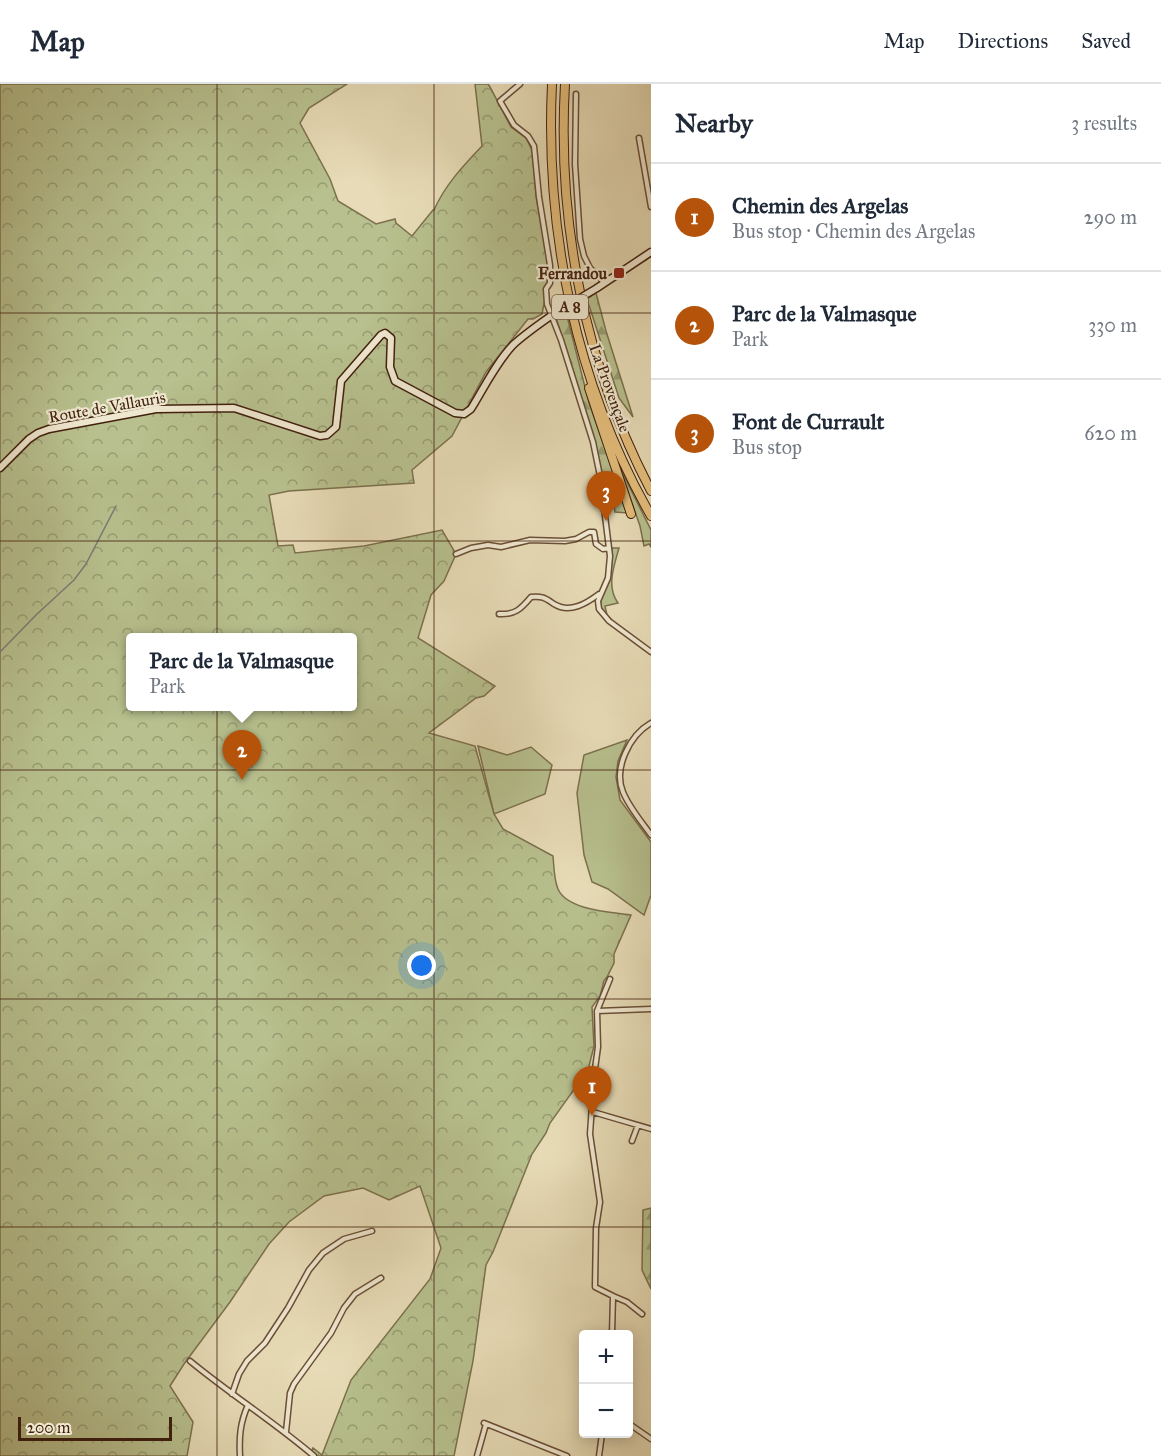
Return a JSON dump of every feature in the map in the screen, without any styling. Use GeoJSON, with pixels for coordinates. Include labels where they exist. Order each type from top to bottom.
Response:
{"type":"FeatureCollection","features":[{"type":"Feature","properties":{"kind":"highway","name":"La Provençale"},"geometry":{"type":"LineString","coordinates":[[552,84],[552,174],[556,228],[567,293],[585,362],[615,442],[630,477],[651,516]]}},
{"type":"Feature","properties":{"kind":"highway","name":"La Provençale"},"geometry":{"type":"LineString","coordinates":[[565,84],[563,140],[566,199],[572,254],[583,309],[605,386],[633,455],[651,491]]}},
{"type":"Feature","properties":{"kind":"highway"},"geometry":{"type":"LineString","coordinates":[[585,362],[592,400],[632,514]]}},
{"type":"Feature","properties":{"kind":"main road","name":"Route de Vallauris"},"geometry":{"type":"LineString","coordinates":[[0,468],[38,433],[156,409],[234,408],[312,433],[327,435],[336,427],[341,381],[385,333],[391,338],[390,367],[395,381],[455,413],[464,414],[471,409],[501,360],[513,346],[553,314],[651,252]]}},
{"type":"Feature","properties":{"kind":"street"},"geometry":{"type":"LineString","coordinates":[[520,84],[500,100],[514,125],[528,136],[534,146],[539,197],[550,265],[550,284],[546,290],[547,304],[553,314],[593,442],[600,476],[610,568],[608,578],[600,593],[599,609],[651,652]]}},
{"type":"Feature","properties":{"kind":"street"},"geometry":{"type":"LineString","coordinates":[[576,94],[575,154],[580,239],[590,268],[601,276],[604,282]]}},
{"type":"Feature","properties":{"kind":"street"},"geometry":{"type":"LineString","coordinates":[[639,138],[651,207]]}},
{"type":"Feature","properties":{"kind":"street"},"geometry":{"type":"LineString","coordinates":[[456,554],[488,545],[501,547],[530,540],[565,541],[576,539],[589,532],[594,532],[597,536],[596,544],[603,549],[609,548]]}},
{"type":"Feature","properties":{"kind":"street"},"geometry":{"type":"LineString","coordinates":[[499,614],[509,615],[518,612],[531,597],[541,596],[559,606],[571,607],[580,606],[600,593]]}},
{"type":"Feature","properties":{"kind":"street"},"geometry":{"type":"LineString","coordinates":[[651,723],[638,734],[627,750],[620,780],[622,791],[651,835]]}},
{"type":"Feature","properties":{"kind":"street"},"geometry":{"type":"LineString","coordinates":[[610,979],[597,1011],[598,1047],[590,1134],[600,1202],[596,1228],[596,1287],[627,1302],[642,1314]]}},
{"type":"Feature","properties":{"kind":"street"},"geometry":{"type":"LineString","coordinates":[[597,1011],[651,1009]]}},
{"type":"Feature","properties":{"kind":"street"},"geometry":{"type":"LineString","coordinates":[[593,1112],[651,1129]]}},
{"type":"Feature","properties":{"kind":"street"},"geometry":{"type":"LineString","coordinates":[[632,1142],[638,1125]]}},
{"type":"Feature","properties":{"kind":"street"},"geometry":{"type":"LineString","coordinates":[[232,1394],[239,1374],[247,1361],[265,1343],[309,1270],[323,1253],[344,1239],[372,1231]]}},
{"type":"Feature","properties":{"kind":"street"},"geometry":{"type":"LineString","coordinates":[[286,1432],[290,1393],[294,1384],[331,1333],[354,1294],[381,1278]]}},
{"type":"Feature","properties":{"kind":"street"},"geometry":{"type":"LineString","coordinates":[[612,1330],[613,1296]]}},
{"type":"Feature","properties":{"kind":"street"},"geometry":{"type":"LineString","coordinates":[[190,1361],[286,1432],[314,1456]]}},
{"type":"Feature","properties":{"kind":"street"},"geometry":{"type":"LineString","coordinates":[[240,1456],[241,1419],[248,1405]]}},
{"type":"Feature","properties":{"kind":"street"},"geometry":{"type":"LineString","coordinates":[[477,1456],[485,1424],[566,1456]]}},
{"type":"Feature","properties":{"kind":"street"},"geometry":{"type":"LineString","coordinates":[[633,1426],[651,1439]]}},
{"type":"Feature","properties":{"kind":"street"},"geometry":{"type":"LineString","coordinates":[[599,1456],[601,1438]]}},
{"type":"Feature","properties":{"kind":"green space"},"geometry":{"type":"Polygon","coordinates":[[[0,84],[347,84],[309,108],[300,123],[330,179],[338,201],[376,224],[395,219],[396,223],[412,236],[434,210],[443,192],[455,176],[482,146],[475,84],[488,84],[511,127],[526,138],[533,152],[536,195],[549,280],[542,314],[528,319],[486,372],[452,436],[412,470],[414,483],[289,491],[269,495],[278,546],[293,545],[295,553],[364,546],[442,530],[456,554],[444,581],[431,595],[418,638],[495,686],[429,733],[475,746],[494,814],[503,829],[553,856],[556,882],[563,896],[570,902],[590,909],[631,915],[614,954],[614,963],[604,981],[600,996],[592,1007],[594,1046],[588,1070],[550,1123],[532,1154],[486,1265],[473,1361],[454,1456],[309,1456],[313,1448],[322,1455],[351,1380],[430,1279],[441,1248],[420,1186],[389,1200],[363,1188],[324,1196],[289,1222],[269,1244],[170,1386],[193,1422],[187,1456],[0,1456],[0,84]]]}},
{"type":"Feature","properties":{"kind":"green space"},"geometry":{"type":"Polygon","coordinates":[[[596,293],[633,417],[619,398],[587,299],[596,293]]]}},
{"type":"Feature","properties":{"kind":"green space"},"geometry":{"type":"Polygon","coordinates":[[[566,312],[589,403],[628,513],[615,512],[614,506],[607,505],[591,428],[556,318],[566,312]]]}},
{"type":"Feature","properties":{"kind":"green space"},"geometry":{"type":"Polygon","coordinates":[[[620,468],[651,530],[651,547],[649,544],[644,546],[640,526],[620,468]]]}},
{"type":"Feature","properties":{"kind":"green space"},"geometry":{"type":"Polygon","coordinates":[[[612,548],[619,548],[612,583],[614,597],[618,603],[605,606],[607,615],[611,619],[605,614],[602,609],[601,600],[610,577],[612,548]]]}},
{"type":"Feature","properties":{"kind":"green space"},"geometry":{"type":"Polygon","coordinates":[[[627,740],[618,761],[616,777],[620,800],[651,842],[651,895],[644,915],[608,889],[592,882],[584,855],[577,793],[584,755],[627,740]]]}},
{"type":"Feature","properties":{"kind":"green space"},"geometry":{"type":"Polygon","coordinates":[[[478,746],[507,755],[531,747],[552,765],[545,794],[494,814],[478,746]]]}},
{"type":"Feature","properties":{"kind":"green space"},"geometry":{"type":"Polygon","coordinates":[[[651,1208],[651,1289],[642,1270],[643,1210],[651,1208]]]}},
{"type":"Feature","properties":{"kind":"waterway"},"geometry":{"type":"LineString","coordinates":[[0,652],[74,580],[86,564],[116,506]]}},
{"type":"Feature","properties":{"kind":"place","name":"Ferrandou"},"geometry":{"type":"Point","coordinates":[619,273]}},
{"type":"Feature","properties":{"kind":"place","name":"Font de Currault"},"geometry":{"type":"Point","coordinates":[606,521]}},
{"type":"Feature","properties":{"kind":"place","name":"Parc de la Valmasque"},"geometry":{"type":"Point","coordinates":[242,780]}},
{"type":"Feature","properties":{"kind":"place","name":"Chemin des Argelas"},"geometry":{"type":"Point","coordinates":[592,1116]}}]}
